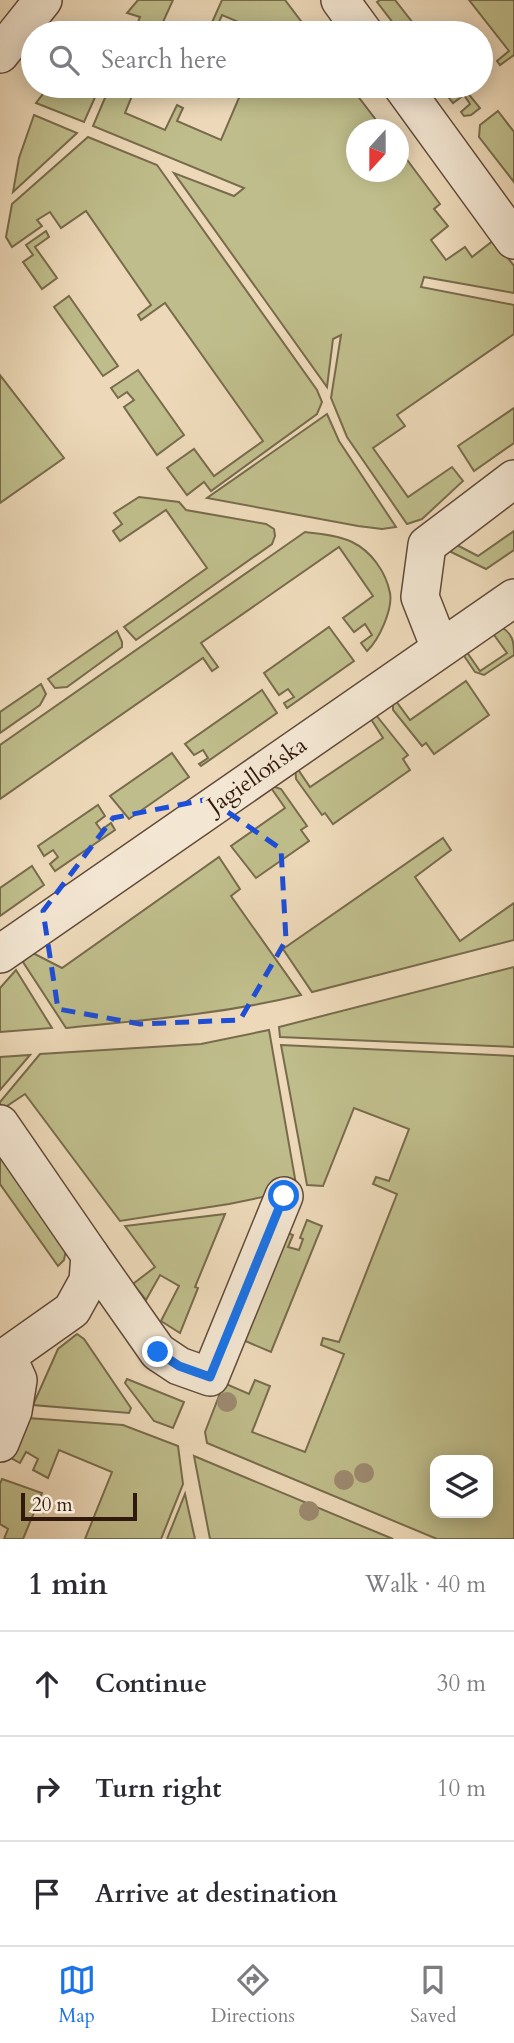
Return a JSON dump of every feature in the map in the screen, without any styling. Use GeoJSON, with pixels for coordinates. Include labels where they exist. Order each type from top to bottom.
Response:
{"type":"FeatureCollection","features":[{"type":"Feature","properties":{"kind":"street"},"geometry":{"type":"LineString","coordinates":[[26,21],[43,0]]}},
{"type":"Feature","properties":{"kind":"street"},"geometry":{"type":"LineString","coordinates":[[340,0],[355,21]]}},
{"type":"Feature","properties":{"kind":"street"},"geometry":{"type":"LineString","coordinates":[[0,54],[21,28]]}},
{"type":"Feature","properties":{"kind":"street"},"geometry":{"type":"LineString","coordinates":[[411,98],[514,240]]}},
{"type":"Feature","properties":{"kind":"street"},"geometry":{"type":"LineString","coordinates":[[440,648],[420,597],[427,544],[514,479]]}},
{"type":"Feature","properties":{"kind":"street","name":"Jagiellońska"},"geometry":{"type":"LineString","coordinates":[[0,954],[514,598]]}},
{"type":"Feature","properties":{"kind":"street"},"geometry":{"type":"LineString","coordinates":[[0,1125],[158,1352],[179,1366],[210,1377],[284,1196]]}},
{"type":"Feature","properties":{"kind":"street"},"geometry":{"type":"LineString","coordinates":[[0,1443],[13,1411],[18,1380],[4,1359],[72,1310],[88,1281],[90,1255]]}},
{"type":"Feature","properties":{"kind":"highlighted area"},"geometry":{"type":"Polygon","coordinates":[[[209,799],[281,849],[286,940],[240,1020],[140,1024],[58,1009],[43,911],[113,818],[209,799]]]}},
{"type":"Feature","properties":{"kind":"shaded area"},"geometry":{"type":"Polygon","coordinates":[[[138,0],[173,0],[163,21],[138,21],[140,17],[127,13],[138,0]]]}},
{"type":"Feature","properties":{"kind":"shaded area"},"geometry":{"type":"Polygon","coordinates":[[[222,0],[285,0],[301,21],[236,21],[222,15],[219,21],[213,21],[222,0]]]}},
{"type":"Feature","properties":{"kind":"shaded area"},"geometry":{"type":"Polygon","coordinates":[[[395,0],[411,21],[392,21],[377,2],[395,0]]]}},
{"type":"Feature","properties":{"kind":"shaded area"},"geometry":{"type":"Polygon","coordinates":[[[469,0],[514,0],[514,55],[500,65],[497,61],[509,51],[493,31],[493,21],[485,21],[469,0]]]}},
{"type":"Feature","properties":{"kind":"shaded area"},"geometry":{"type":"Polygon","coordinates":[[[40,98],[95,98],[84,122],[36,103],[40,98]]]}},
{"type":"Feature","properties":{"kind":"shaded area"},"geometry":{"type":"Polygon","coordinates":[[[105,98],[131,98],[125,113],[165,130],[177,105],[183,108],[177,121],[221,140],[239,98],[359,98],[375,119],[346,119],[346,182],[409,182],[409,162],[440,204],[434,209],[448,226],[431,240],[446,260],[465,247],[472,257],[494,240],[514,266],[514,293],[424,277],[421,287],[514,305],[514,334],[397,415],[405,426],[373,448],[408,497],[452,467],[463,481],[422,519],[407,524],[347,437],[331,398],[341,335],[333,339],[327,387],[174,173],[234,196],[244,188],[93,126],[105,98]]]}},
{"type":"Feature","properties":{"kind":"shaded area"},"geometry":{"type":"Polygon","coordinates":[[[466,98],[472,98],[480,108],[471,115],[464,116],[461,112],[470,104],[466,98]]]}},
{"type":"Feature","properties":{"kind":"shaded area"},"geometry":{"type":"Polygon","coordinates":[[[498,111],[514,132],[514,182],[479,137],[480,125],[498,111]]]}},
{"type":"Feature","properties":{"kind":"shaded area"},"geometry":{"type":"Polygon","coordinates":[[[34,115],[77,133],[13,192],[19,158],[34,115]]]}},
{"type":"Feature","properties":{"kind":"shaded area"},"geometry":{"type":"Polygon","coordinates":[[[88,137],[157,165],[317,390],[322,402],[317,414],[211,491],[204,482],[187,495],[167,468],[194,449],[214,476],[263,441],[165,303],[141,320],[138,315],[151,305],[86,211],[61,228],[50,212],[37,220],[42,226],[12,247],[6,237],[12,204],[88,137]]]}},
{"type":"Feature","properties":{"kind":"shaded area"},"geometry":{"type":"Polygon","coordinates":[[[46,231],[49,237],[35,247],[57,278],[42,289],[23,262],[33,255],[26,245],[46,231]]]}},
{"type":"Feature","properties":{"kind":"shaded area"},"geometry":{"type":"Polygon","coordinates":[[[69,296],[118,366],[103,376],[54,307],[69,296]]]}},
{"type":"Feature","properties":{"kind":"shaded area"},"geometry":{"type":"Polygon","coordinates":[[[138,370],[184,435],[157,455],[124,407],[134,400],[127,392],[118,398],[111,388],[138,370]]]}},
{"type":"Feature","properties":{"kind":"shaded area"},"geometry":{"type":"Polygon","coordinates":[[[0,375],[64,458],[0,503],[0,375]]]}},
{"type":"Feature","properties":{"kind":"shaded area"},"geometry":{"type":"Polygon","coordinates":[[[514,408],[514,443],[474,471],[458,446],[514,408]]]}},
{"type":"Feature","properties":{"kind":"shaded area"},"geometry":{"type":"Polygon","coordinates":[[[327,414],[339,441],[396,527],[382,529],[358,526],[207,498],[327,414]]]}},
{"type":"Feature","properties":{"kind":"shaded area"},"geometry":{"type":"Polygon","coordinates":[[[139,497],[179,502],[186,510],[266,524],[274,529],[275,536],[272,544],[136,640],[124,627],[207,568],[166,510],[120,541],[113,531],[122,524],[114,513],[139,497]]]}},
{"type":"Feature","properties":{"kind":"shaded area"},"geometry":{"type":"Polygon","coordinates":[[[514,531],[514,550],[486,569],[447,550],[455,544],[478,556],[514,531]]]}},
{"type":"Feature","properties":{"kind":"shaded area"},"geometry":{"type":"Polygon","coordinates":[[[305,532],[335,536],[352,542],[365,551],[381,570],[390,593],[389,607],[380,632],[367,651],[361,643],[372,635],[365,624],[354,632],[343,618],[373,596],[339,547],[201,643],[218,667],[212,671],[203,658],[0,799],[0,745],[305,532]]]}},
{"type":"Feature","properties":{"kind":"shaded area"},"geometry":{"type":"Polygon","coordinates":[[[500,626],[512,638],[514,655],[484,675],[475,672],[460,650],[464,648],[480,671],[507,653],[489,628],[500,626]]]}},
{"type":"Feature","properties":{"kind":"shaded area"},"geometry":{"type":"Polygon","coordinates":[[[329,627],[354,661],[287,708],[284,703],[294,697],[288,689],[279,695],[264,673],[329,627]]]}},
{"type":"Feature","properties":{"kind":"shaded area"},"geometry":{"type":"Polygon","coordinates":[[[117,631],[122,647],[67,687],[55,688],[48,679],[117,631]]]}},
{"type":"Feature","properties":{"kind":"shaded area"},"geometry":{"type":"Polygon","coordinates":[[[466,681],[489,715],[434,754],[426,743],[422,746],[393,710],[393,697],[410,720],[466,681]]]}},
{"type":"Feature","properties":{"kind":"shaded area"},"geometry":{"type":"Polygon","coordinates":[[[41,684],[46,694],[40,705],[0,733],[0,712],[41,684]]]}},
{"type":"Feature","properties":{"kind":"shaded area"},"geometry":{"type":"Polygon","coordinates":[[[262,690],[277,713],[201,766],[199,764],[208,758],[203,750],[194,755],[185,744],[262,690]]]}},
{"type":"Feature","properties":{"kind":"shaded area"},"geometry":{"type":"Polygon","coordinates":[[[376,715],[408,755],[403,759],[410,770],[333,824],[325,813],[322,815],[296,779],[295,765],[310,787],[383,738],[369,716],[376,715]]]}},
{"type":"Feature","properties":{"kind":"shaded area"},"geometry":{"type":"Polygon","coordinates":[[[172,753],[189,777],[129,819],[110,796],[172,753]]]}},
{"type":"Feature","properties":{"kind":"shaded area"},"geometry":{"type":"Polygon","coordinates":[[[269,785],[281,789],[307,826],[301,830],[309,841],[256,878],[231,846],[285,808],[269,785]]]}},
{"type":"Feature","properties":{"kind":"shaded area"},"geometry":{"type":"Polygon","coordinates":[[[98,805],[105,816],[96,823],[101,830],[111,823],[115,830],[55,871],[50,864],[58,857],[53,850],[44,856],[38,846],[98,805]]]}},
{"type":"Feature","properties":{"kind":"shaded area"},"geometry":{"type":"Polygon","coordinates":[[[443,838],[451,850],[415,877],[460,941],[514,903],[514,940],[312,992],[283,949],[443,838]]]}},
{"type":"Feature","properties":{"kind":"shaded area"},"geometry":{"type":"Polygon","coordinates":[[[219,857],[240,889],[231,896],[301,995],[213,1012],[66,1028],[23,962],[31,952],[62,968],[219,857]]]}},
{"type":"Feature","properties":{"kind":"shaded area"},"geometry":{"type":"Polygon","coordinates":[[[32,866],[44,885],[0,916],[0,888],[32,866]]]}},
{"type":"Feature","properties":{"kind":"shaded area"},"geometry":{"type":"Polygon","coordinates":[[[514,967],[514,1047],[280,1037],[279,1027],[514,967]]]}},
{"type":"Feature","properties":{"kind":"shaded area"},"geometry":{"type":"Polygon","coordinates":[[[16,970],[52,1028],[0,1032],[0,988],[16,970]]]}},
{"type":"Feature","properties":{"kind":"shaded area"},"geometry":{"type":"Polygon","coordinates":[[[269,1030],[297,1190],[120,1221],[25,1094],[1,1110],[0,1102],[40,1054],[201,1044],[269,1030]]]}},
{"type":"Feature","properties":{"kind":"shaded area"},"geometry":{"type":"Polygon","coordinates":[[[281,1045],[514,1056],[514,1539],[437,1539],[207,1443],[205,1432],[224,1383],[249,1394],[255,1380],[270,1386],[252,1432],[305,1452],[344,1354],[321,1345],[323,1338],[339,1342],[397,1194],[373,1184],[376,1177],[389,1181],[409,1129],[354,1108],[323,1186],[307,1185],[281,1045]]]}},
{"type":"Feature","properties":{"kind":"shaded area"},"geometry":{"type":"Polygon","coordinates":[[[30,1055],[0,1090],[0,1057],[30,1055]]]}},
{"type":"Feature","properties":{"kind":"shaded area"},"geometry":{"type":"Polygon","coordinates":[[[0,1155],[66,1250],[64,1260],[58,1266],[0,1184],[0,1155]]]}},
{"type":"Feature","properties":{"kind":"shaded area"},"geometry":{"type":"Polygon","coordinates":[[[225,1214],[195,1287],[198,1288],[180,1333],[161,1321],[179,1286],[160,1275],[146,1300],[133,1284],[155,1267],[125,1226],[225,1214]]]}},
{"type":"Feature","properties":{"kind":"shaded area"},"geometry":{"type":"Polygon","coordinates":[[[307,1220],[322,1226],[271,1352],[243,1340],[288,1233],[293,1235],[288,1247],[299,1250],[303,1239],[300,1238],[307,1220]]]}},
{"type":"Feature","properties":{"kind":"shaded area"},"geometry":{"type":"Polygon","coordinates":[[[77,1334],[84,1339],[131,1408],[129,1413],[33,1405],[58,1349],[77,1334]]]}},
{"type":"Feature","properties":{"kind":"shaded area"},"geometry":{"type":"Polygon","coordinates":[[[127,1379],[184,1402],[173,1428],[154,1421],[125,1383],[127,1379]]]}},
{"type":"Feature","properties":{"kind":"shaded area"},"geometry":{"type":"Polygon","coordinates":[[[28,1418],[123,1425],[178,1446],[183,1484],[161,1539],[85,1539],[112,1472],[59,1450],[48,1478],[33,1470],[38,1459],[26,1452],[20,1463],[11,1458],[28,1418]]]}},
{"type":"Feature","properties":{"kind":"shaded area"},"geometry":{"type":"Polygon","coordinates":[[[194,1456],[393,1539],[210,1539],[194,1456]]]}},
{"type":"Feature","properties":{"kind":"shaded area"},"geometry":{"type":"Polygon","coordinates":[[[2,1479],[42,1493],[23,1539],[4,1539],[8,1529],[0,1524],[2,1479]]]}},
{"type":"Feature","properties":{"kind":"shaded area"},"geometry":{"type":"Polygon","coordinates":[[[185,1494],[195,1539],[167,1539],[185,1494]]]}},
{"type":"Feature","properties":{"kind":"route"},"geometry":{"type":"LineString","coordinates":[[158,1352],[179,1366],[210,1377],[284,1196]]}}]}
